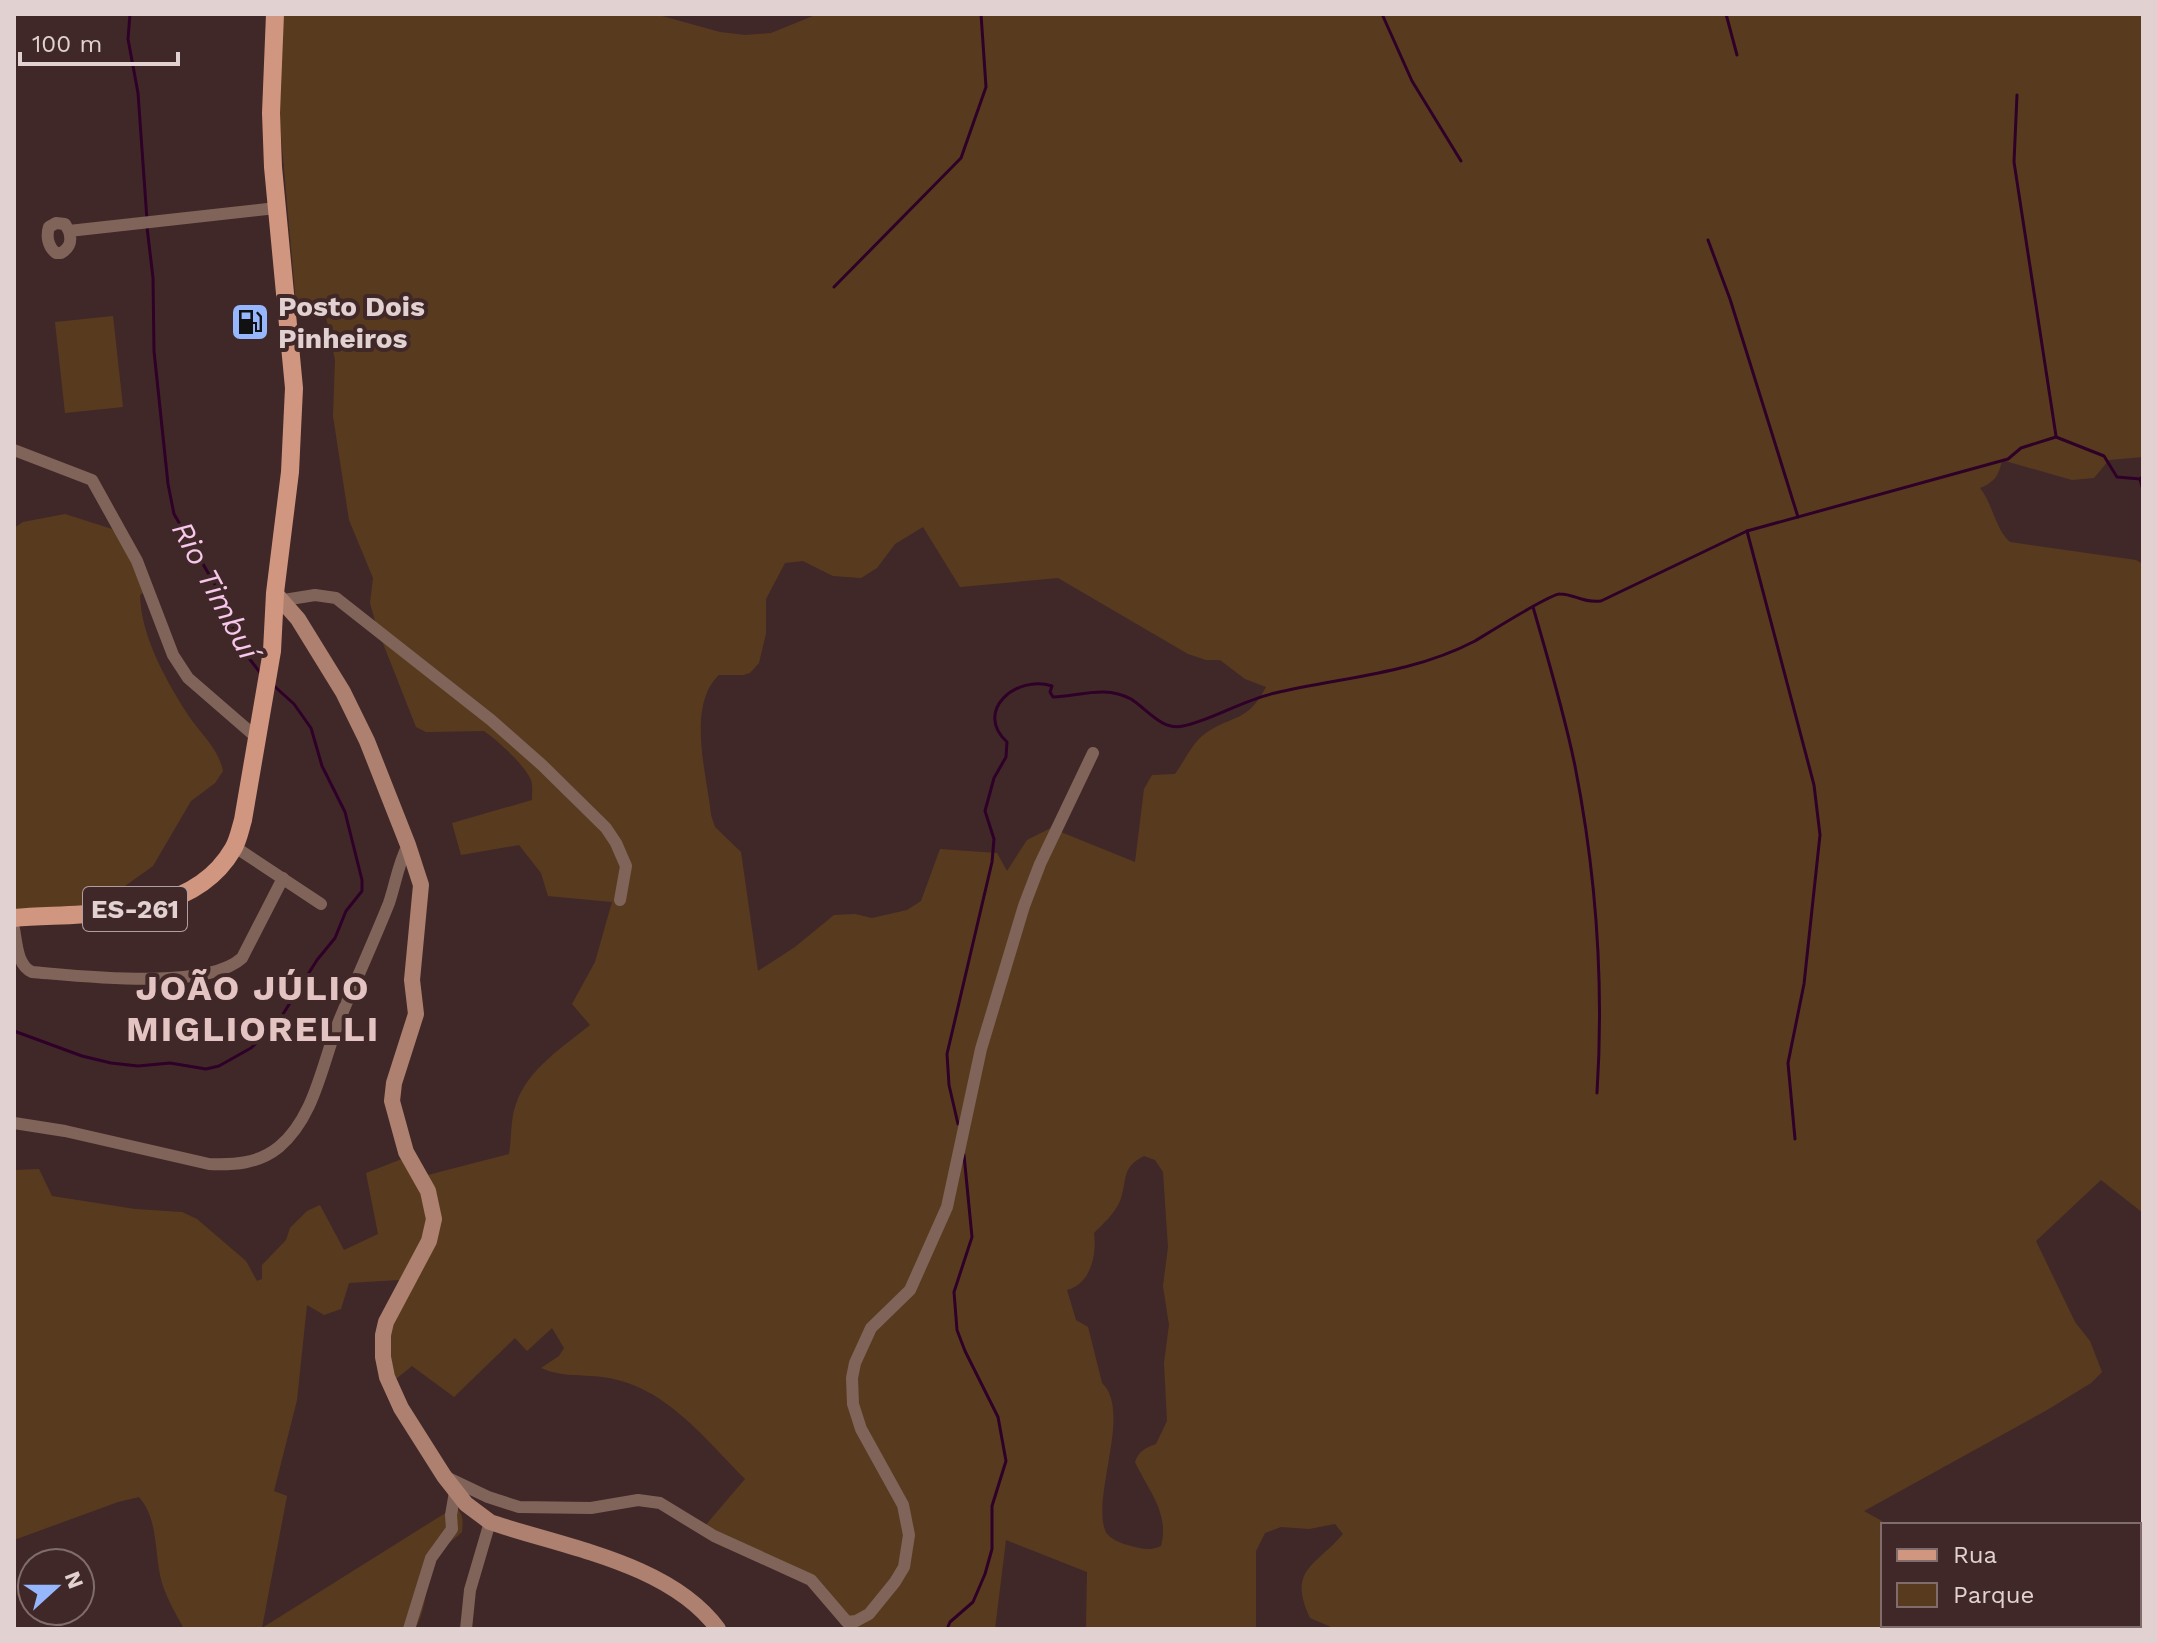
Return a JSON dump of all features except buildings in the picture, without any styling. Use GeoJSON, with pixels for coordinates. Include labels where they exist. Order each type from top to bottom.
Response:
{"type":"FeatureCollection","features":[{"type":"Feature","properties":{"kind":"main road","name":"ES-261"},"geometry":{"type":"LineString","coordinates":[[14,918],[141,908],[165,903],[192,891],[205,881],[235,847],[243,820],[280,596],[294,388],[276,208],[271,113],[275,14]]}},
{"type":"Feature","properties":{"kind":"street"},"geometry":{"type":"LineString","coordinates":[[69,231],[276,208]]}},
{"type":"Feature","properties":{"kind":"street"},"geometry":{"type":"LineString","coordinates":[[14,450],[66,472],[86,476],[96,487],[137,561],[173,655],[188,678],[256,737]]}},
{"type":"Feature","properties":{"kind":"street"},"geometry":{"type":"LineString","coordinates":[[280,596],[343,692],[367,741],[421,885],[412,980],[416,1014],[394,1083],[392,1101],[406,1152],[428,1191],[434,1219],[429,1241],[386,1322],[382,1348],[387,1377],[396,1399],[455,1492],[490,1522],[648,1575],[694,1603],[718,1629]]}},
{"type":"Feature","properties":{"kind":"street"},"geometry":{"type":"LineString","coordinates":[[280,596],[336,598],[491,720],[542,765],[606,828],[616,843],[626,866],[620,900]]}},
{"type":"Feature","properties":{"kind":"street"},"geometry":{"type":"LineString","coordinates":[[444,1476],[488,1497],[519,1507],[591,1508],[638,1500],[660,1503],[714,1536],[803,1575],[817,1585],[847,1622],[869,1614],[904,1567],[909,1535],[903,1505],[861,1429],[853,1404],[855,1363],[871,1328],[910,1290],[943,1217],[956,1174],[981,1049],[1024,906],[1040,864],[1093,753]]}},
{"type":"Feature","properties":{"kind":"street"},"geometry":{"type":"LineString","coordinates":[[14,1123],[78,1134],[209,1164],[233,1165],[252,1161],[280,1147],[295,1131],[309,1104],[337,1025],[389,903],[397,866],[408,845]]}},
{"type":"Feature","properties":{"kind":"street"},"geometry":{"type":"LineString","coordinates":[[235,847],[321,904]]}},
{"type":"Feature","properties":{"kind":"street"},"geometry":{"type":"LineString","coordinates":[[14,929],[21,961],[32,972],[105,977],[206,975],[232,966],[242,958],[283,878]]}},
{"type":"Feature","properties":{"kind":"street"},"geometry":{"type":"LineString","coordinates":[[409,1629],[431,1558],[452,1529],[455,1492]]}},
{"type":"Feature","properties":{"kind":"street"},"geometry":{"type":"LineString","coordinates":[[466,1629],[470,1590],[490,1522]]}},
{"type":"Feature","properties":{"kind":"green space"},"geometry":{"type":"Polygon","coordinates":[[[279,14],[655,14],[720,32],[745,35],[771,33],[818,14],[2143,14],[2143,457],[2109,460],[2094,478],[2072,480],[2002,460],[1996,477],[1980,488],[2010,542],[2136,560],[2143,564],[2143,1213],[2101,1180],[2036,1241],[2075,1322],[2090,1341],[2102,1372],[2091,1383],[2047,1410],[1864,1511],[1885,1523],[1881,1523],[1881,1627],[2080,1627],[1362,1629],[1331,1627],[1310,1618],[1302,1589],[1308,1570],[1343,1534],[1335,1524],[1309,1529],[1281,1527],[1265,1533],[1256,1551],[1256,1629],[1086,1629],[1087,1572],[1006,1540],[995,1629],[847,1629],[820,1595],[802,1581],[704,1527],[745,1479],[686,1419],[634,1385],[605,1377],[559,1374],[541,1368],[559,1356],[564,1348],[552,1328],[527,1351],[515,1338],[454,1397],[412,1366],[386,1387],[381,1378],[399,1280],[349,1283],[341,1309],[324,1315],[307,1305],[297,1400],[274,1491],[287,1496],[262,1628],[455,1507],[462,1518],[462,1532],[440,1551],[434,1563],[423,1611],[415,1629],[184,1629],[162,1583],[153,1526],[139,1497],[14,1540],[14,1170],[39,1169],[52,1196],[135,1209],[182,1212],[197,1219],[246,1261],[257,1281],[262,1279],[262,1265],[286,1240],[290,1228],[307,1211],[320,1205],[344,1250],[378,1234],[366,1173],[407,1157],[424,1176],[509,1154],[513,1116],[521,1092],[547,1060],[590,1025],[572,1004],[595,962],[612,902],[548,896],[541,873],[519,845],[461,855],[452,823],[532,800],[531,780],[503,746],[484,731],[426,732],[416,727],[377,628],[370,603],[373,578],[349,520],[333,416],[335,360],[326,317],[297,315],[276,79],[279,14]],[[923,527],[895,544],[877,568],[861,578],[833,576],[803,561],[785,563],[766,599],[766,633],[759,663],[750,673],[719,675],[709,688],[703,704],[701,741],[711,815],[715,827],[741,852],[758,971],[795,947],[834,915],[855,914],[872,918],[907,910],[921,901],[940,849],[997,853],[1007,871],[1027,840],[1051,828],[1135,862],[1144,789],[1152,775],[1175,774],[1201,737],[1253,707],[1266,687],[1245,679],[1220,660],[1206,660],[1188,654],[1058,578],[960,587],[923,527]],[[1144,1156],[1131,1165],[1118,1205],[1094,1233],[1093,1259],[1087,1275],[1082,1282],[1067,1290],[1076,1320],[1088,1327],[1113,1413],[1103,1496],[1105,1530],[1120,1542],[1150,1549],[1161,1546],[1163,1523],[1135,1462],[1143,1450],[1156,1444],[1167,1421],[1164,1363],[1169,1325],[1163,1286],[1168,1247],[1163,1172],[1155,1160],[1144,1156]]]}},
{"type":"Feature","properties":{"kind":"green space"},"geometry":{"type":"Polygon","coordinates":[[[113,316],[123,407],[65,413],[55,322],[113,316]]]}},
{"type":"Feature","properties":{"kind":"green space"},"geometry":{"type":"Polygon","coordinates":[[[65,514],[112,529],[133,555],[149,588],[140,595],[150,643],[173,690],[214,749],[223,771],[215,783],[191,801],[153,866],[118,891],[65,912],[14,915],[14,528],[23,522],[65,514]]]}},
{"type":"Feature","properties":{"kind":"waterway","name":"Rio Timbuí"},"geometry":{"type":"LineString","coordinates":[[130,14],[128,39],[138,93],[147,220]]}},
{"type":"Feature","properties":{"kind":"waterway"},"geometry":{"type":"LineString","coordinates":[[834,287],[961,158],[986,87],[981,14]]}},
{"type":"Feature","properties":{"kind":"waterway"},"geometry":{"type":"LineString","coordinates":[[1382,14],[1412,81],[1461,161]]}},
{"type":"Feature","properties":{"kind":"waterway"},"geometry":{"type":"LineString","coordinates":[[1726,14],[1737,55]]}},
{"type":"Feature","properties":{"kind":"waterway"},"geometry":{"type":"LineString","coordinates":[[2017,95],[2014,162],[2056,436]]}},
{"type":"Feature","properties":{"kind":"waterway","name":"Rio Timbuí"},"geometry":{"type":"LineString","coordinates":[[147,227],[153,278],[154,351],[174,514],[218,590],[248,657],[262,675]]}},
{"type":"Feature","properties":{"kind":"waterway"},"geometry":{"type":"LineString","coordinates":[[1708,240],[1730,299],[1798,517]]}},
{"type":"Feature","properties":{"kind":"waterway"},"geometry":{"type":"LineString","coordinates":[[958,1124],[949,1085],[947,1054],[992,862],[994,839],[985,811],[994,778],[1006,757],[1007,742],[998,730],[995,718],[997,707],[1013,690],[1039,684],[1052,686],[1050,692],[1053,697],[1112,693],[1131,699],[1168,725],[1183,726],[1263,696],[1427,661],[1475,641],[1555,595],[1601,601],[1747,531],[2008,459],[2021,448],[2056,437],[2104,456],[2117,477],[2140,479],[2143,476]]}},
{"type":"Feature","properties":{"kind":"waterway"},"geometry":{"type":"LineString","coordinates":[[2140,479],[2143,490]]}},
{"type":"Feature","properties":{"kind":"waterway"},"geometry":{"type":"LineString","coordinates":[[1747,531],[1814,785],[1820,835],[1804,984],[1788,1063],[1795,1139]]}},
{"type":"Feature","properties":{"kind":"waterway"},"geometry":{"type":"LineString","coordinates":[[1533,607],[1571,746],[1588,847],[1599,970],[1597,1093]]}},
{"type":"Feature","properties":{"kind":"waterway","name":"Rio Timbuí"},"geometry":{"type":"LineString","coordinates":[[14,1031],[82,1056],[111,1063],[138,1066],[170,1063],[206,1069],[219,1066],[251,1048],[278,1022],[317,960],[335,938],[346,911],[362,891],[362,880],[345,812],[322,766],[311,728],[294,704],[273,685]]}},
{"type":"Feature","properties":{"kind":"waterway"},"geometry":{"type":"LineString","coordinates":[[947,1629],[950,1622],[973,1602],[985,1574],[992,1549],[992,1506],[1006,1461],[998,1417],[957,1330],[954,1292],[972,1237],[964,1155]]}},
{"type":"Feature","properties":{"kind":"waterway"},"geometry":{"type":"LineString","coordinates":[[1897,1629],[1916,1627]]}},
{"type":"Feature","properties":{"kind":"place","name":"Posto Dois Pinheiros"},"geometry":{"type":"Point","coordinates":[250,322]}},
{"type":"Feature","properties":{"kind":"district","name":"JOÃO JÚLIO MIGLIORELLI"},"geometry":{"type":"Point","coordinates":[253,1008]}}]}
